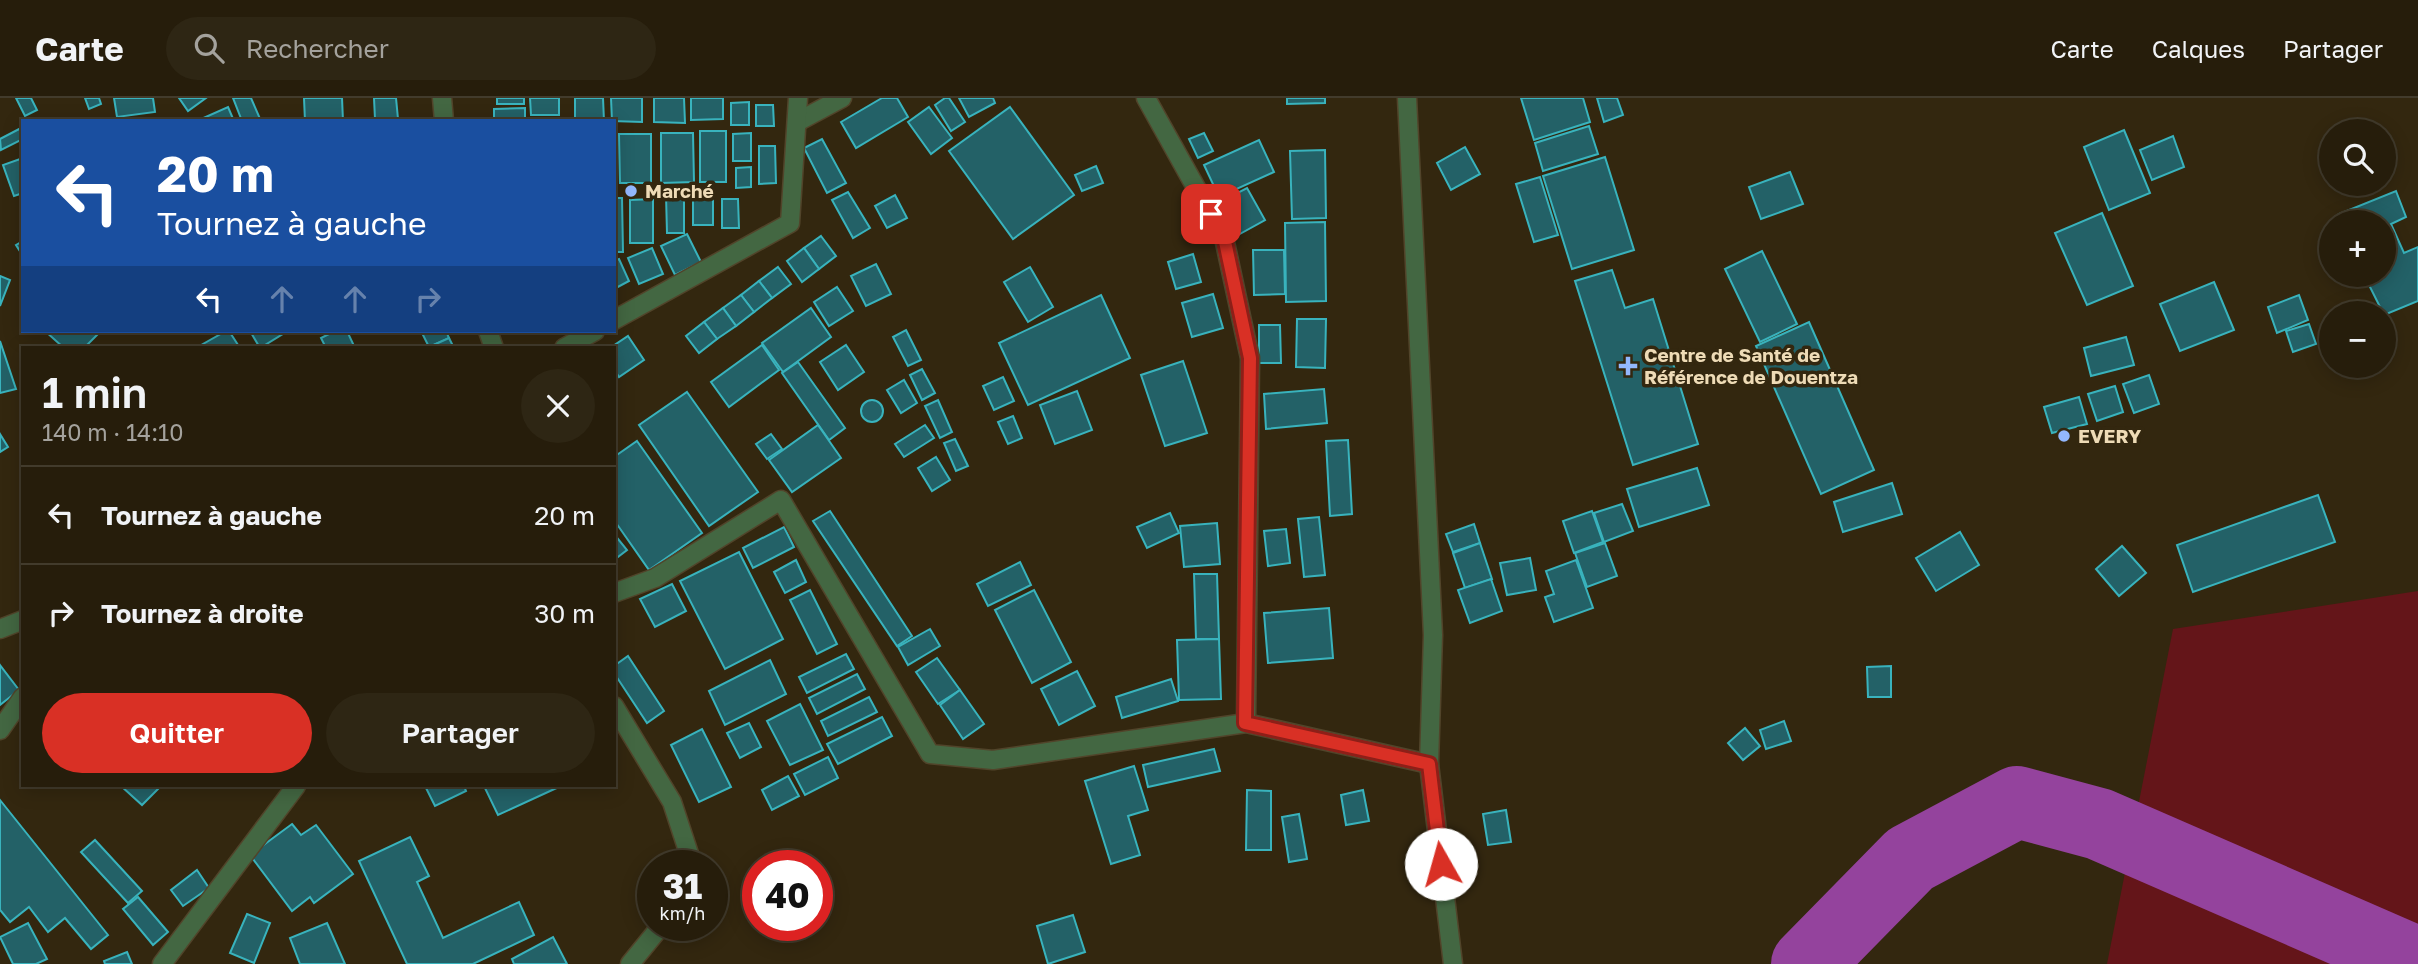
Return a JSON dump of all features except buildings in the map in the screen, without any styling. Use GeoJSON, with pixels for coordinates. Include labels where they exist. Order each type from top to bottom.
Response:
{"type":"FeatureCollection","features":[{"type":"Feature","properties":{"kind":"street"},"geometry":{"type":"LineString","coordinates":[[442,98],[444,119]]}},
{"type":"Feature","properties":{"kind":"street"},"geometry":{"type":"LineString","coordinates":[[616,319],[790,223],[799,121],[798,98]]}},
{"type":"Feature","properties":{"kind":"street"},"geometry":{"type":"LineString","coordinates":[[799,121],[842,98]]}},
{"type":"Feature","properties":{"kind":"street"},"geometry":{"type":"LineString","coordinates":[[1146,98],[1224,237],[1250,358],[1245,723]]}},
{"type":"Feature","properties":{"kind":"street"},"geometry":{"type":"LineString","coordinates":[[1407,98],[1433,635],[1429,764],[1452,964]]}},
{"type":"Feature","properties":{"kind":"street"},"geometry":{"type":"LineString","coordinates":[[568,346],[591,333]]}},
{"type":"Feature","properties":{"kind":"street"},"geometry":{"type":"LineString","coordinates":[[616,592],[655,578],[781,500],[930,754],[993,760],[1245,723],[1429,764]]}},
{"type":"Feature","properties":{"kind":"street"},"geometry":{"type":"LineString","coordinates":[[0,629],[21,622]]}},
{"type":"Feature","properties":{"kind":"street"},"geometry":{"type":"LineString","coordinates":[[0,730],[21,700]]}},
{"type":"Feature","properties":{"kind":"street"},"geometry":{"type":"LineString","coordinates":[[616,709],[672,802],[687,850]]}},
{"type":"Feature","properties":{"kind":"street"},"geometry":{"type":"LineString","coordinates":[[162,964],[295,787]]}},
{"type":"Feature","properties":{"kind":"street"},"geometry":{"type":"LineString","coordinates":[[630,964],[649,941]]}},
{"type":"Feature","properties":{"kind":"shaded area"},"geometry":{"type":"Polygon","coordinates":[[[2418,591],[2418,964],[2107,964],[2173,629],[2418,591]]]}},
{"type":"Feature","properties":{"kind":"waterway"},"geometry":{"type":"LineString","coordinates":[[1807,964],[1910,859],[2017,802],[2099,824],[2418,963]]}},
{"type":"Feature","properties":{"kind":"place","name":"Marché"},"geometry":{"type":"Point","coordinates":[631,191]}},
{"type":"Feature","properties":{"kind":"place","name":"Centre de Santé de Référence de Douentza"},"geometry":{"type":"Point","coordinates":[1628,366]}},
{"type":"Feature","properties":{"kind":"place","name":"EVERY"},"geometry":{"type":"Point","coordinates":[2064,436]}},
{"type":"Feature","properties":{"kind":"route"},"geometry":{"type":"LineString","coordinates":[[1211,214],[1224,237],[1250,358],[1245,723],[1429,764],[1441,864]]}}]}
